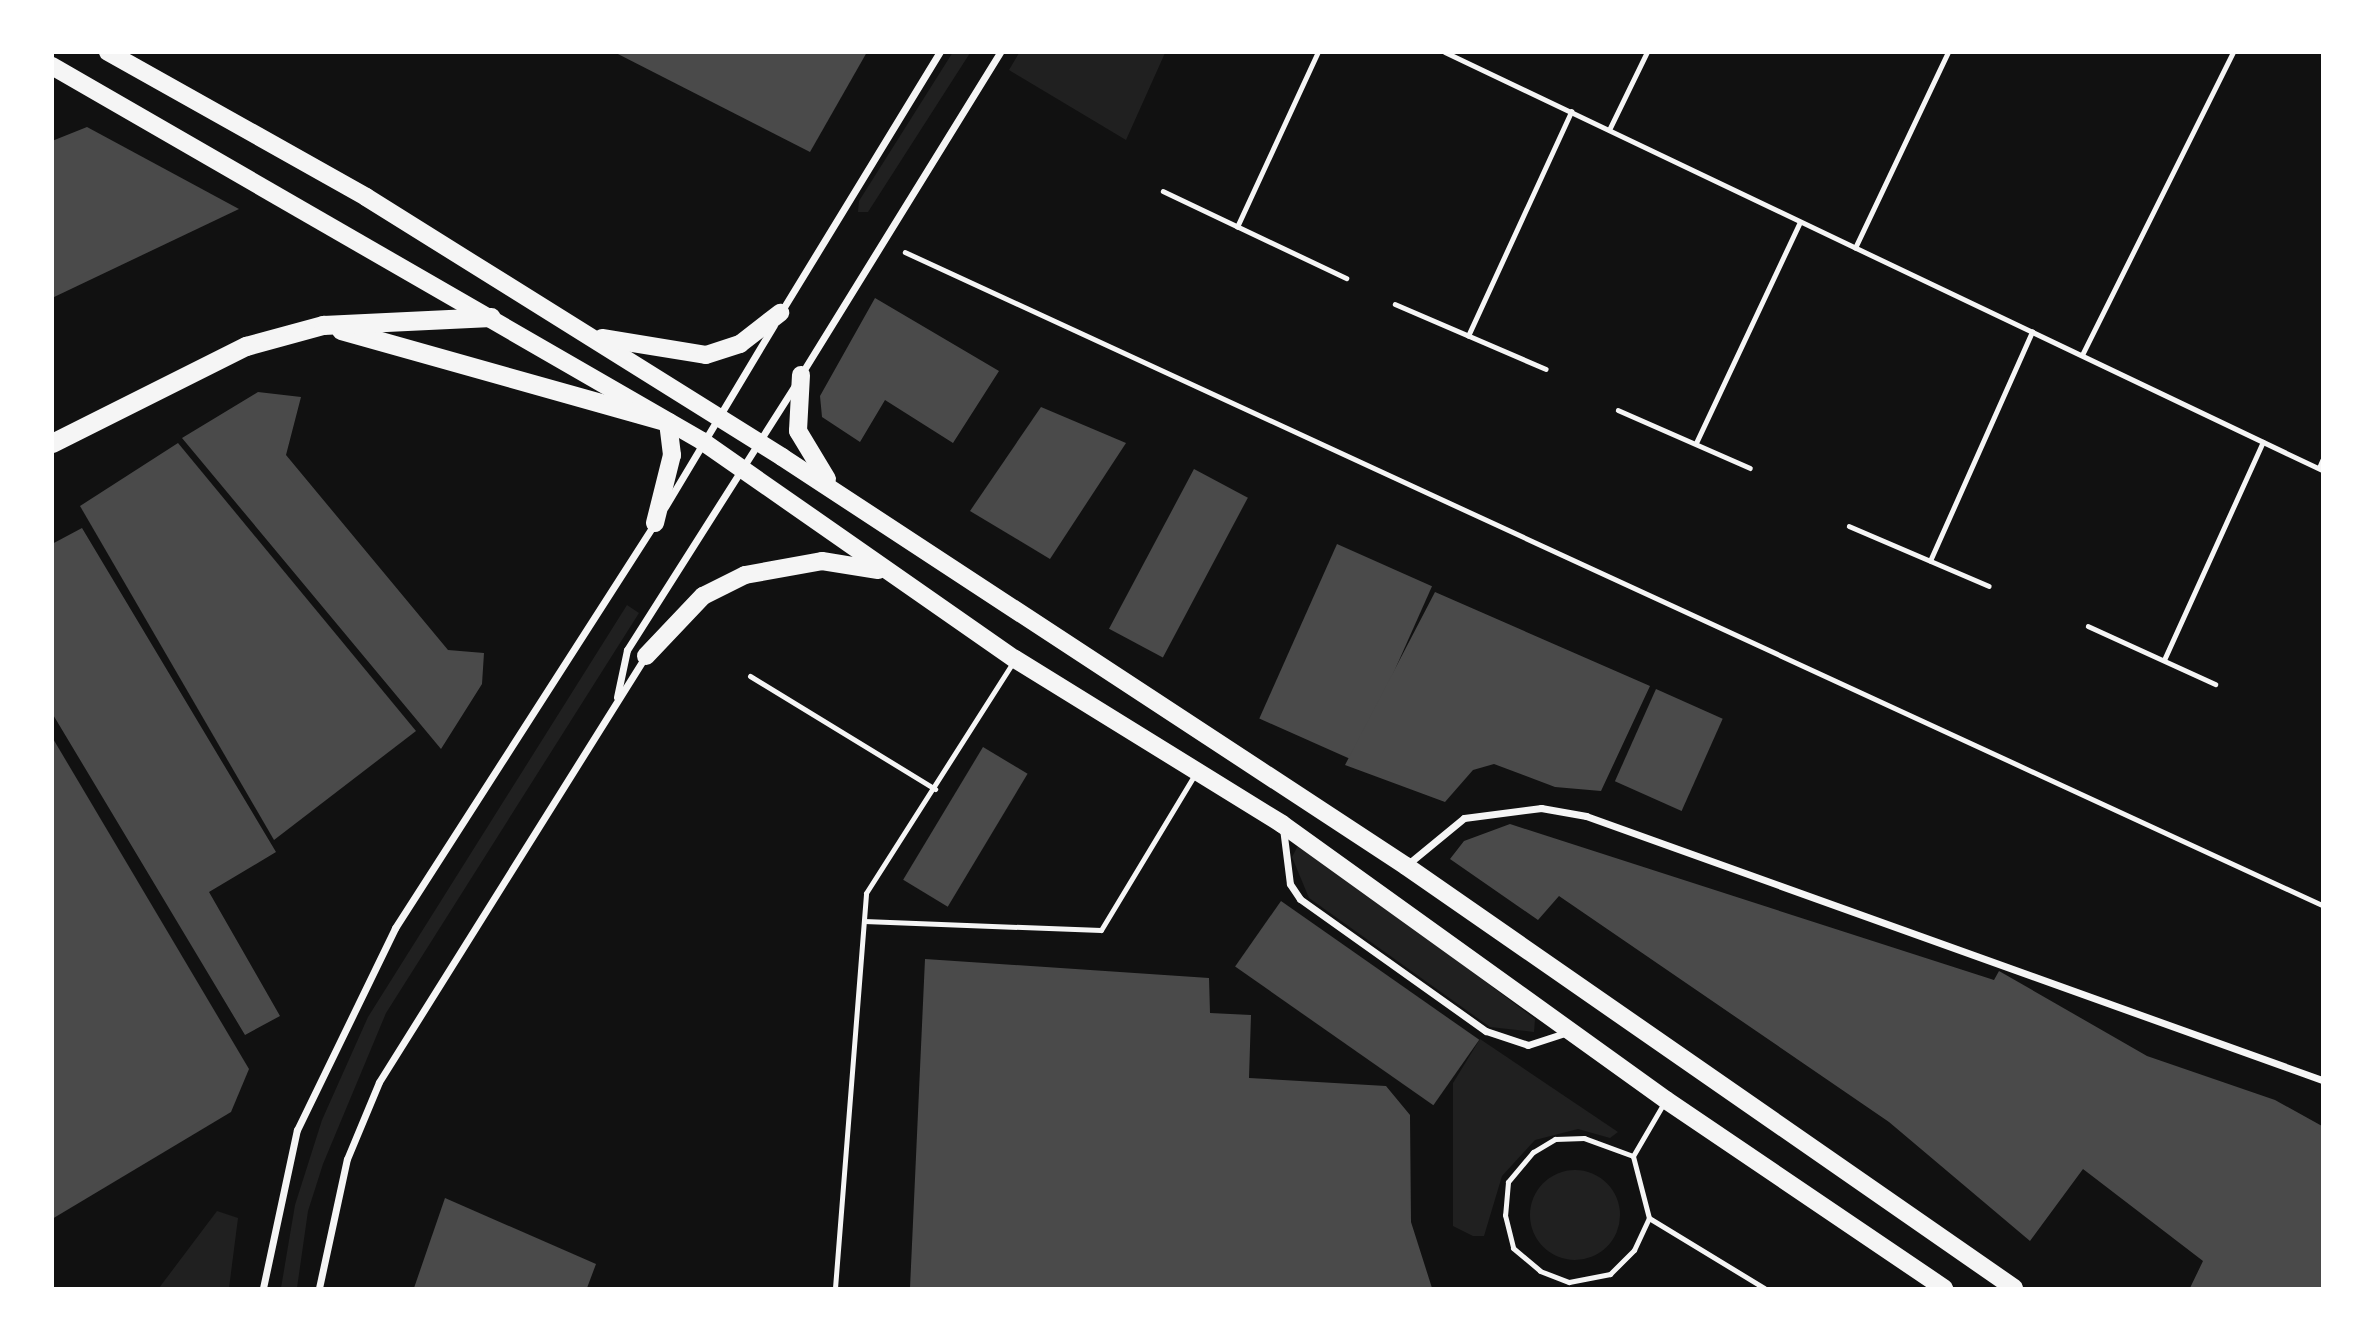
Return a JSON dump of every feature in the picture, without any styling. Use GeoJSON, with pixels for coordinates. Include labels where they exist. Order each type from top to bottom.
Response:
{"type":"FeatureCollection","features":[{"type":"Feature","properties":{"kind":"highway"},"geometry":{"type":"LineString","coordinates":[[52,443],[246,346],[323,325],[491,317]]}},
{"type":"Feature","properties":{"kind":"highway"},"geometry":{"type":"LineString","coordinates":[[323,325],[668,422]]}},
{"type":"Feature","properties":{"kind":"main road"},"geometry":{"type":"LineString","coordinates":[[108,52],[366,197],[760,443],[1406,866],[2014,1289]]}},
{"type":"Feature","properties":{"kind":"main road"},"geometry":{"type":"LineString","coordinates":[[52,66],[491,317],[701,441],[1015,659],[1282,824],[1666,1100],[1944,1289]]}},
{"type":"Feature","properties":{"kind":"main road"},"geometry":{"type":"LineString","coordinates":[[587,335],[706,355],[740,344],[780,313]]}},
{"type":"Feature","properties":{"kind":"main road"},"geometry":{"type":"LineString","coordinates":[[801,375],[795,404],[806,454],[852,503]]}},
{"type":"Feature","properties":{"kind":"main road"},"geometry":{"type":"LineString","coordinates":[[655,523],[672,455],[668,422]]}},
{"type":"Feature","properties":{"kind":"main road"},"geometry":{"type":"LineString","coordinates":[[646,656],[703,596],[746,575],[822,561],[889,573]]}},
{"type":"Feature","properties":{"kind":"street"},"geometry":{"type":"LineString","coordinates":[[263,1289],[297,1130],[382,952],[655,523],[701,441],[940,52]]}},
{"type":"Feature","properties":{"kind":"street"},"geometry":{"type":"LineString","coordinates":[[617,696],[626,650],[760,443],[879,240],[1000,52]]}},
{"type":"Feature","properties":{"kind":"street"},"geometry":{"type":"LineString","coordinates":[[319,1289],[348,1159],[379,1083],[617,696],[646,656]]}},
{"type":"Feature","properties":{"kind":"street"},"geometry":{"type":"LineString","coordinates":[[1406,866],[1464,818],[1541,808],[1586,816],[2322,1080]]}},
{"type":"Feature","properties":{"kind":"street"},"geometry":{"type":"LineString","coordinates":[[1282,824],[1290,884],[1300,900],[1506,1041],[1548,1043],[1570,1031]]}},
{"type":"Feature","properties":{"kind":"lane"},"geometry":{"type":"LineString","coordinates":[[835,1289],[866,893],[1015,659]]}},
{"type":"Feature","properties":{"kind":"lane"},"geometry":{"type":"LineString","coordinates":[[750,676],[934,789]]}},
{"type":"Feature","properties":{"kind":"lane"},"geometry":{"type":"LineString","coordinates":[[864,921],[1101,930],[1196,771]]}},
{"type":"Feature","properties":{"kind":"lane"},"geometry":{"type":"LineString","coordinates":[[1633,1156],[1584,1138],[1555,1139],[1533,1152],[1508,1182],[1505,1214],[1514,1248],[1540,1271],[1569,1282],[1610,1274],[1634,1250],[1649,1218],[1633,1156],[1666,1100]]}},
{"type":"Feature","properties":{"kind":"lane"},"geometry":{"type":"LineString","coordinates":[[1649,1218],[1764,1289]]}},
{"type":"Feature","properties":{"kind":"path"},"geometry":{"type":"LineString","coordinates":[[1237,227],[1318,52]]}},
{"type":"Feature","properties":{"kind":"path"},"geometry":{"type":"LineString","coordinates":[[1445,52],[2321,469],[2322,461]]}},
{"type":"Feature","properties":{"kind":"path"},"geometry":{"type":"LineString","coordinates":[[1609,130],[1647,52]]}},
{"type":"Feature","properties":{"kind":"path"},"geometry":{"type":"LineString","coordinates":[[1855,248],[1948,52]]}},
{"type":"Feature","properties":{"kind":"path"},"geometry":{"type":"LineString","coordinates":[[2082,355],[2232,54]]}},
{"type":"Feature","properties":{"kind":"path"},"geometry":{"type":"LineString","coordinates":[[1468,336],[1571,112]]}},
{"type":"Feature","properties":{"kind":"path"},"geometry":{"type":"LineString","coordinates":[[1163,191],[1346,278]]}},
{"type":"Feature","properties":{"kind":"path"},"geometry":{"type":"LineString","coordinates":[[1696,443],[1800,222]]}},
{"type":"Feature","properties":{"kind":"path"},"geometry":{"type":"LineString","coordinates":[[879,240],[2322,905]]}},
{"type":"Feature","properties":{"kind":"path"},"geometry":{"type":"LineString","coordinates":[[1395,304],[1546,369]]}},
{"type":"Feature","properties":{"kind":"path"},"geometry":{"type":"LineString","coordinates":[[1930,561],[2032,332]]}},
{"type":"Feature","properties":{"kind":"path"},"geometry":{"type":"LineString","coordinates":[[1618,410],[1750,468]]}},
{"type":"Feature","properties":{"kind":"path"},"geometry":{"type":"LineString","coordinates":[[2164,660],[2263,442]]}},
{"type":"Feature","properties":{"kind":"path"},"geometry":{"type":"LineString","coordinates":[[1849,526],[1989,586]]}},
{"type":"Feature","properties":{"kind":"path"},"geometry":{"type":"LineString","coordinates":[[2088,626],[2215,684]]}},
{"type":"Feature","properties":{"kind":"shaded area"},"geometry":{"type":"Polygon","coordinates":[[[953,52],[970,53],[868,212],[858,212],[859,201],[953,52]]]}},
{"type":"Feature","properties":{"kind":"shaded area"},"geometry":{"type":"Polygon","coordinates":[[[1019,52],[1165,53],[1126,140],[1009,70],[1019,52]]]}},
{"type":"Feature","properties":{"kind":"shaded area"},"geometry":{"type":"Polygon","coordinates":[[[627,605],[639,613],[386,1013],[323,1164],[308,1211],[297,1288],[281,1288],[295,1205],[322,1120],[368,1017],[627,605]]]}},
{"type":"Feature","properties":{"kind":"shaded area"},"geometry":{"type":"Polygon","coordinates":[[[1300,842],[1535,1019],[1534,1032],[1490,1027],[1309,898],[1292,857],[1300,842]]]}},
{"type":"Feature","properties":{"kind":"shaded area"},"geometry":{"type":"Polygon","coordinates":[[[1480,1039],[1618,1132],[1610,1138],[1578,1129],[1535,1140],[1502,1176],[1484,1236],[1473,1236],[1453,1226],[1453,1083],[1480,1039]]]}},
{"type":"Feature","properties":{"kind":"shaded area"},"geometry":{"type":"Polygon","coordinates":[[[1566,1170],[1584,1170],[1600,1177],[1613,1190],[1620,1206],[1620,1224],[1613,1240],[1600,1253],[1584,1260],[1566,1260],[1550,1253],[1537,1240],[1530,1224],[1530,1206],[1537,1190],[1550,1177],[1566,1170]]]}},
{"type":"Feature","properties":{"kind":"shaded area"},"geometry":{"type":"Polygon","coordinates":[[[217,1211],[238,1218],[229,1288],[159,1288],[217,1211]]]}},
{"type":"Feature","properties":{"kind":"building"},"geometry":{"type":"Polygon","coordinates":[[[614,52],[867,52],[810,152],[614,52]]]}},
{"type":"Feature","properties":{"kind":"building"},"geometry":{"type":"Polygon","coordinates":[[[87,127],[239,209],[52,298],[52,141],[87,127]]]}},
{"type":"Feature","properties":{"kind":"building"},"geometry":{"type":"Polygon","coordinates":[[[875,298],[999,371],[953,443],[885,400],[860,442],[822,417],[820,396],[875,298]]]}},
{"type":"Feature","properties":{"kind":"building"},"geometry":{"type":"Polygon","coordinates":[[[258,392],[301,397],[286,455],[448,650],[484,653],[482,684],[441,749],[182,438],[258,392]]]}},
{"type":"Feature","properties":{"kind":"building"},"geometry":{"type":"Polygon","coordinates":[[[1041,407],[1126,443],[1050,559],[970,511],[1041,407]]]}},
{"type":"Feature","properties":{"kind":"building"},"geometry":{"type":"Polygon","coordinates":[[[178,443],[416,731],[274,840],[80,506],[178,443]]]}},
{"type":"Feature","properties":{"kind":"building"},"geometry":{"type":"Polygon","coordinates":[[[1194,469],[1248,498],[1163,657],[1109,629],[1194,469]]]}},
{"type":"Feature","properties":{"kind":"building"},"geometry":{"type":"Polygon","coordinates":[[[82,528],[276,852],[209,892],[280,1016],[245,1035],[52,713],[52,544],[82,528]]]}},
{"type":"Feature","properties":{"kind":"building"},"geometry":{"type":"Polygon","coordinates":[[[1337,544],[1432,586],[1354,761],[1259,718],[1337,544]]]}},
{"type":"Feature","properties":{"kind":"building"},"geometry":{"type":"Polygon","coordinates":[[[1435,592],[1650,686],[1601,791],[1555,787],[1494,764],[1473,770],[1445,802],[1345,765],[1435,592]]]}},
{"type":"Feature","properties":{"kind":"building"},"geometry":{"type":"Polygon","coordinates":[[[1656,689],[1723,719],[1682,811],[1615,781],[1656,689]]]}},
{"type":"Feature","properties":{"kind":"building"},"geometry":{"type":"Polygon","coordinates":[[[52,737],[249,1069],[231,1112],[52,1219],[52,737]]]}},
{"type":"Feature","properties":{"kind":"building"},"geometry":{"type":"Polygon","coordinates":[[[983,747],[1028,774],[948,907],[903,880],[983,747]]]}},
{"type":"Feature","properties":{"kind":"building"},"geometry":{"type":"Polygon","coordinates":[[[1510,824],[1994,980],[1999,971],[2147,1056],[2275,1100],[2322,1126],[2322,1288],[2190,1288],[2203,1261],[2083,1169],[2030,1241],[1889,1122],[1559,896],[1538,920],[1450,859],[1464,841],[1510,824]]]}},
{"type":"Feature","properties":{"kind":"building"},"geometry":{"type":"Polygon","coordinates":[[[1281,901],[1479,1040],[1433,1105],[1235,967],[1281,901]]]}},
{"type":"Feature","properties":{"kind":"building"},"geometry":{"type":"Polygon","coordinates":[[[925,959],[1209,978],[1210,1013],[1251,1015],[1249,1078],[1386,1086],[1410,1115],[1411,1222],[1432,1288],[910,1288],[925,959]]]}},
{"type":"Feature","properties":{"kind":"building"},"geometry":{"type":"Polygon","coordinates":[[[445,1198],[596,1264],[587,1288],[414,1288],[445,1198]]]}}]}
